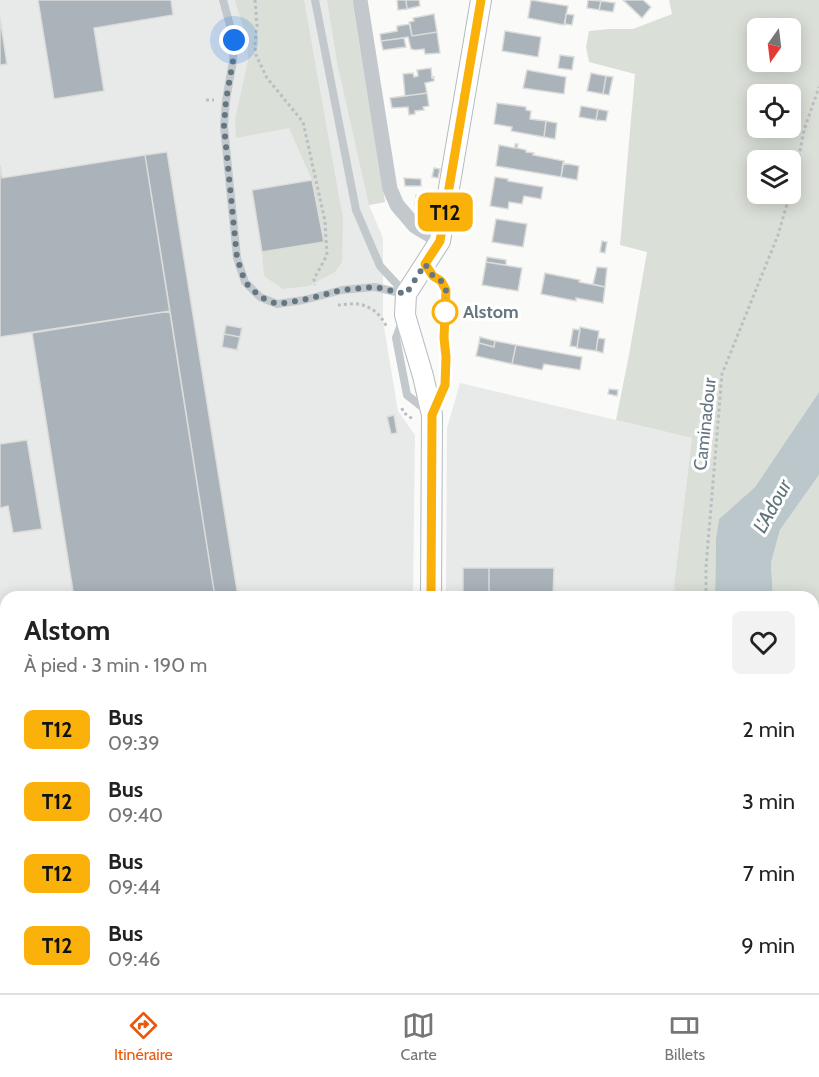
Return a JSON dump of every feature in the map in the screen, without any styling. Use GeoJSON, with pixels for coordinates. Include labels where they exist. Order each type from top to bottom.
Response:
{"type":"FeatureCollection","features":[{"type":"Feature","properties":{"kind":"main road"},"geometry":{"type":"LineString","coordinates":[[431,591],[423,376],[405,315],[406,294],[440,241],[482,0]]}},
{"type":"Feature","properties":{"kind":"street"},"geometry":{"type":"LineString","coordinates":[[360,0],[390,189],[397,206],[415,226],[440,241]]}},
{"type":"Feature","properties":{"kind":"lane"},"geometry":{"type":"LineString","coordinates":[[223,0],[234,40],[224,126],[237,258],[245,282],[260,297],[277,304],[342,290],[375,287],[406,294]]}},
{"type":"Feature","properties":{"kind":"lane"},"geometry":{"type":"LineString","coordinates":[[315,0],[356,210],[380,266],[406,294]]}},
{"type":"Feature","properties":{"kind":"lane"},"geometry":{"type":"LineString","coordinates":[[424,418],[445,385],[446,357],[444,338],[446,290],[425,264]]}},
{"type":"Feature","properties":{"kind":"path"},"geometry":{"type":"LineString","coordinates":[[255,0],[256,55],[267,78],[303,122],[325,221],[327,255],[314,279],[318,296],[323,305],[358,304],[375,310],[384,321],[388,333]]}},
{"type":"Feature","properties":{"kind":"path","name":"Caminadour"},"geometry":{"type":"LineString","coordinates":[[800,150],[804,130],[819,87]]}},
{"type":"Feature","properties":{"kind":"path","name":"Caminadour"},"geometry":{"type":"LineString","coordinates":[[706,591],[722,374],[778,235],[787,204]]}},
{"type":"Feature","properties":{"kind":"path"},"geometry":{"type":"LineString","coordinates":[[401,403],[404,412],[424,418]]}},
{"type":"Feature","properties":{"kind":"shaded area"},"geometry":{"type":"Polygon","coordinates":[[[0,0],[352,0],[385,202],[369,205],[383,238],[383,321],[398,411],[415,435],[413,591],[0,591],[0,0]]]}},
{"type":"Feature","properties":{"kind":"shaded area"},"geometry":{"type":"Polygon","coordinates":[[[235,0],[304,0],[343,219],[342,262],[335,272],[309,286],[283,289],[264,276],[262,252],[323,242],[312,180],[289,128],[236,138],[235,119],[248,61],[247,41],[235,0]]]}},
{"type":"Feature","properties":{"kind":"shaded area"},"geometry":{"type":"Polygon","coordinates":[[[327,0],[352,0],[385,202],[369,205],[338,67],[327,0]]]}},
{"type":"Feature","properties":{"kind":"shaded area"},"geometry":{"type":"Polygon","coordinates":[[[669,0],[819,0],[819,392],[755,487],[719,519],[716,538],[715,591],[674,591],[692,438],[616,420],[647,252],[620,245],[635,74],[589,62],[586,47],[589,31],[633,29],[672,14],[669,0]]]}},
{"type":"Feature","properties":{"kind":"shaded area"},"geometry":{"type":"Polygon","coordinates":[[[460,383],[692,438],[674,591],[446,591],[447,428],[460,383]]]}},
{"type":"Feature","properties":{"kind":"shaded area"},"geometry":{"type":"Polygon","coordinates":[[[819,475],[819,591],[773,591],[771,563],[780,530],[819,475]]]}},
{"type":"Feature","properties":{"kind":"water","name":"L'Adour"},"geometry":{"type":"Polygon","coordinates":[[[819,392],[819,475],[780,530],[771,563],[773,591],[715,591],[716,538],[719,519],[755,487],[819,392]]]}},
{"type":"Feature","properties":{"kind":"building"},"geometry":{"type":"Polygon","coordinates":[[[38,0],[171,0],[173,15],[94,28],[104,91],[54,99],[38,0]]]}},
{"type":"Feature","properties":{"kind":"building"},"geometry":{"type":"Polygon","coordinates":[[[397,0],[406,0],[407,9],[398,10],[397,0]]]}},
{"type":"Feature","properties":{"kind":"building"},"geometry":{"type":"Polygon","coordinates":[[[406,0],[419,0],[420,6],[407,9],[406,0]]]}},
{"type":"Feature","properties":{"kind":"building"},"geometry":{"type":"Polygon","coordinates":[[[531,0],[568,6],[564,25],[528,18],[531,0]]]}},
{"type":"Feature","properties":{"kind":"building"},"geometry":{"type":"Polygon","coordinates":[[[588,0],[601,1],[599,10],[587,8],[588,0]]]}},
{"type":"Feature","properties":{"kind":"building"},"geometry":{"type":"Polygon","coordinates":[[[623,0],[643,0],[651,7],[642,18],[623,0]]]}},
{"type":"Feature","properties":{"kind":"building"},"geometry":{"type":"Polygon","coordinates":[[[601,1],[615,3],[613,12],[599,10],[601,1]]]}},
{"type":"Feature","properties":{"kind":"building"},"geometry":{"type":"Polygon","coordinates":[[[434,14],[437,32],[412,36],[409,22],[414,21],[413,18],[434,14]]]}},
{"type":"Feature","properties":{"kind":"building"},"geometry":{"type":"Polygon","coordinates":[[[566,14],[574,15],[572,25],[565,24],[566,14]]]}},
{"type":"Feature","properties":{"kind":"building"},"geometry":{"type":"Polygon","coordinates":[[[0,18],[7,64],[0,65],[0,18]]]}},
{"type":"Feature","properties":{"kind":"building"},"geometry":{"type":"Polygon","coordinates":[[[410,24],[412,36],[437,32],[440,53],[425,54],[424,49],[411,49],[408,37],[381,41],[380,34],[397,31],[397,26],[410,24]]]}},
{"type":"Feature","properties":{"kind":"building"},"geometry":{"type":"Polygon","coordinates":[[[505,31],[541,37],[538,57],[502,51],[505,31]]]}},
{"type":"Feature","properties":{"kind":"building"},"geometry":{"type":"Polygon","coordinates":[[[404,38],[406,47],[383,50],[381,41],[404,38]]]}},
{"type":"Feature","properties":{"kind":"building"},"geometry":{"type":"Polygon","coordinates":[[[560,55],[574,57],[572,70],[558,68],[560,55]]]}},
{"type":"Feature","properties":{"kind":"building"},"geometry":{"type":"Polygon","coordinates":[[[431,68],[434,81],[425,83],[427,93],[405,96],[403,74],[413,73],[414,77],[418,76],[417,70],[431,68]]]}},
{"type":"Feature","properties":{"kind":"building"},"geometry":{"type":"Polygon","coordinates":[[[527,70],[566,77],[564,94],[523,88],[527,70]]]}},
{"type":"Feature","properties":{"kind":"building"},"geometry":{"type":"Polygon","coordinates":[[[591,73],[606,76],[603,94],[587,91],[591,73]]]}},
{"type":"Feature","properties":{"kind":"building"},"geometry":{"type":"Polygon","coordinates":[[[606,76],[613,77],[609,95],[603,94],[606,76]]]}},
{"type":"Feature","properties":{"kind":"building"},"geometry":{"type":"Polygon","coordinates":[[[427,93],[429,106],[423,107],[424,110],[415,111],[415,114],[409,115],[408,107],[392,108],[390,98],[427,93]]]}},
{"type":"Feature","properties":{"kind":"building"},"geometry":{"type":"Polygon","coordinates":[[[497,103],[526,107],[526,110],[531,111],[530,119],[546,121],[544,137],[511,131],[512,127],[494,124],[497,103]]]}},
{"type":"Feature","properties":{"kind":"building"},"geometry":{"type":"Polygon","coordinates":[[[581,106],[598,109],[596,120],[579,117],[581,106]]]}},
{"type":"Feature","properties":{"kind":"building"},"geometry":{"type":"Polygon","coordinates":[[[598,109],[608,111],[606,121],[596,120],[598,109]]]}},
{"type":"Feature","properties":{"kind":"building"},"geometry":{"type":"Polygon","coordinates":[[[546,121],[557,123],[555,139],[544,137],[546,121]]]}},
{"type":"Feature","properties":{"kind":"building"},"geometry":{"type":"Polygon","coordinates":[[[515,144],[518,144],[517,148],[534,153],[533,155],[564,161],[561,177],[496,166],[499,145],[515,148],[515,144]]]}},
{"type":"Feature","properties":{"kind":"building"},"geometry":{"type":"Polygon","coordinates":[[[167,152],[237,591],[214,591],[145,155],[167,152]]]}},
{"type":"Feature","properties":{"kind":"building"},"geometry":{"type":"Polygon","coordinates":[[[145,155],[170,311],[0,337],[0,165],[2,178],[145,155]]]}},
{"type":"Feature","properties":{"kind":"building"},"geometry":{"type":"Polygon","coordinates":[[[563,163],[579,166],[577,180],[561,177],[563,163]]]}},
{"type":"Feature","properties":{"kind":"building"},"geometry":{"type":"Polygon","coordinates":[[[434,168],[440,169],[438,178],[432,177],[434,168]]]}},
{"type":"Feature","properties":{"kind":"building"},"geometry":{"type":"Polygon","coordinates":[[[495,177],[543,187],[541,199],[524,196],[522,204],[509,202],[508,209],[490,206],[495,177]]]}},
{"type":"Feature","properties":{"kind":"building"},"geometry":{"type":"Polygon","coordinates":[[[404,178],[421,179],[421,186],[405,186],[404,178]]]}},
{"type":"Feature","properties":{"kind":"building"},"geometry":{"type":"Polygon","coordinates":[[[312,180],[324,242],[262,252],[252,190],[312,180]]]}},
{"type":"Feature","properties":{"kind":"building"},"geometry":{"type":"Polygon","coordinates":[[[416,195],[427,196],[426,206],[415,205],[416,195]]]}},
{"type":"Feature","properties":{"kind":"building"},"geometry":{"type":"Polygon","coordinates":[[[496,219],[527,224],[523,247],[492,242],[496,219]]]}},
{"type":"Feature","properties":{"kind":"building"},"geometry":{"type":"Polygon","coordinates":[[[602,241],[607,242],[605,253],[600,252],[602,241]]]}},
{"type":"Feature","properties":{"kind":"building"},"geometry":{"type":"Polygon","coordinates":[[[487,257],[506,260],[506,265],[486,262],[487,257]]]}},
{"type":"Feature","properties":{"kind":"building"},"geometry":{"type":"Polygon","coordinates":[[[486,262],[522,268],[518,291],[482,285],[486,262]]]}},
{"type":"Feature","properties":{"kind":"building"},"geometry":{"type":"Polygon","coordinates":[[[597,267],[607,268],[605,287],[593,284],[597,267]]]}},
{"type":"Feature","properties":{"kind":"building"},"geometry":{"type":"Polygon","coordinates":[[[545,273],[605,287],[603,303],[576,298],[576,301],[541,294],[545,273]]]}},
{"type":"Feature","properties":{"kind":"building"},"geometry":{"type":"Polygon","coordinates":[[[170,311],[214,591],[73,591],[32,333],[170,311]]]}},
{"type":"Feature","properties":{"kind":"building"},"geometry":{"type":"Polygon","coordinates":[[[226,325],[242,328],[240,337],[224,334],[226,325]]]}},
{"type":"Feature","properties":{"kind":"building"},"geometry":{"type":"Polygon","coordinates":[[[580,327],[599,331],[596,351],[577,348],[580,327]]]}},
{"type":"Feature","properties":{"kind":"building"},"geometry":{"type":"Polygon","coordinates":[[[573,329],[580,330],[577,347],[570,346],[573,329]]]}},
{"type":"Feature","properties":{"kind":"building"},"geometry":{"type":"Polygon","coordinates":[[[224,334],[240,337],[237,350],[222,347],[224,334]]]}},
{"type":"Feature","properties":{"kind":"building"},"geometry":{"type":"Polygon","coordinates":[[[480,337],[495,341],[494,347],[479,343],[480,337]]]}},
{"type":"Feature","properties":{"kind":"building"},"geometry":{"type":"Polygon","coordinates":[[[598,338],[605,339],[603,353],[596,351],[598,338]]]}},
{"type":"Feature","properties":{"kind":"building"},"geometry":{"type":"Polygon","coordinates":[[[495,341],[516,345],[512,364],[476,356],[479,343],[494,347],[495,341]]]}},
{"type":"Feature","properties":{"kind":"building"},"geometry":{"type":"Polygon","coordinates":[[[516,345],[582,357],[580,370],[544,364],[542,370],[512,364],[516,345]]]}},
{"type":"Feature","properties":{"kind":"building"},"geometry":{"type":"Polygon","coordinates":[[[609,389],[618,390],[617,396],[608,394],[609,389]]]}},
{"type":"Feature","properties":{"kind":"building"},"geometry":{"type":"Polygon","coordinates":[[[394,415],[397,433],[391,434],[387,417],[394,415]]]}},
{"type":"Feature","properties":{"kind":"building"},"geometry":{"type":"Polygon","coordinates":[[[27,440],[42,529],[13,533],[8,506],[0,508],[0,444],[27,440]]]}},
{"type":"Feature","properties":{"kind":"building"},"geometry":{"type":"Polygon","coordinates":[[[463,568],[489,568],[489,591],[463,591],[463,568]]]}},
{"type":"Feature","properties":{"kind":"building"},"geometry":{"type":"Polygon","coordinates":[[[489,568],[554,568],[553,591],[489,591],[489,568]]]}},
{"type":"Feature","properties":{"kind":"bus line","name":"T12"},"geometry":{"type":"LineString","coordinates":[[431,591],[432,415],[445,385],[446,290],[425,264],[440,241],[481,0]]}},
{"type":"Feature","properties":{"kind":"place","name":"Alstom"},"geometry":{"type":"Point","coordinates":[445,312]}},
{"type":"Feature","properties":{"kind":"route"},"geometry":{"type":"LineString","coordinates":[[234,40],[224,126],[237,258],[245,282],[260,297],[277,304],[342,290],[375,287],[406,294],[425,264],[446,290],[445,314],[445,312]]}}]}
